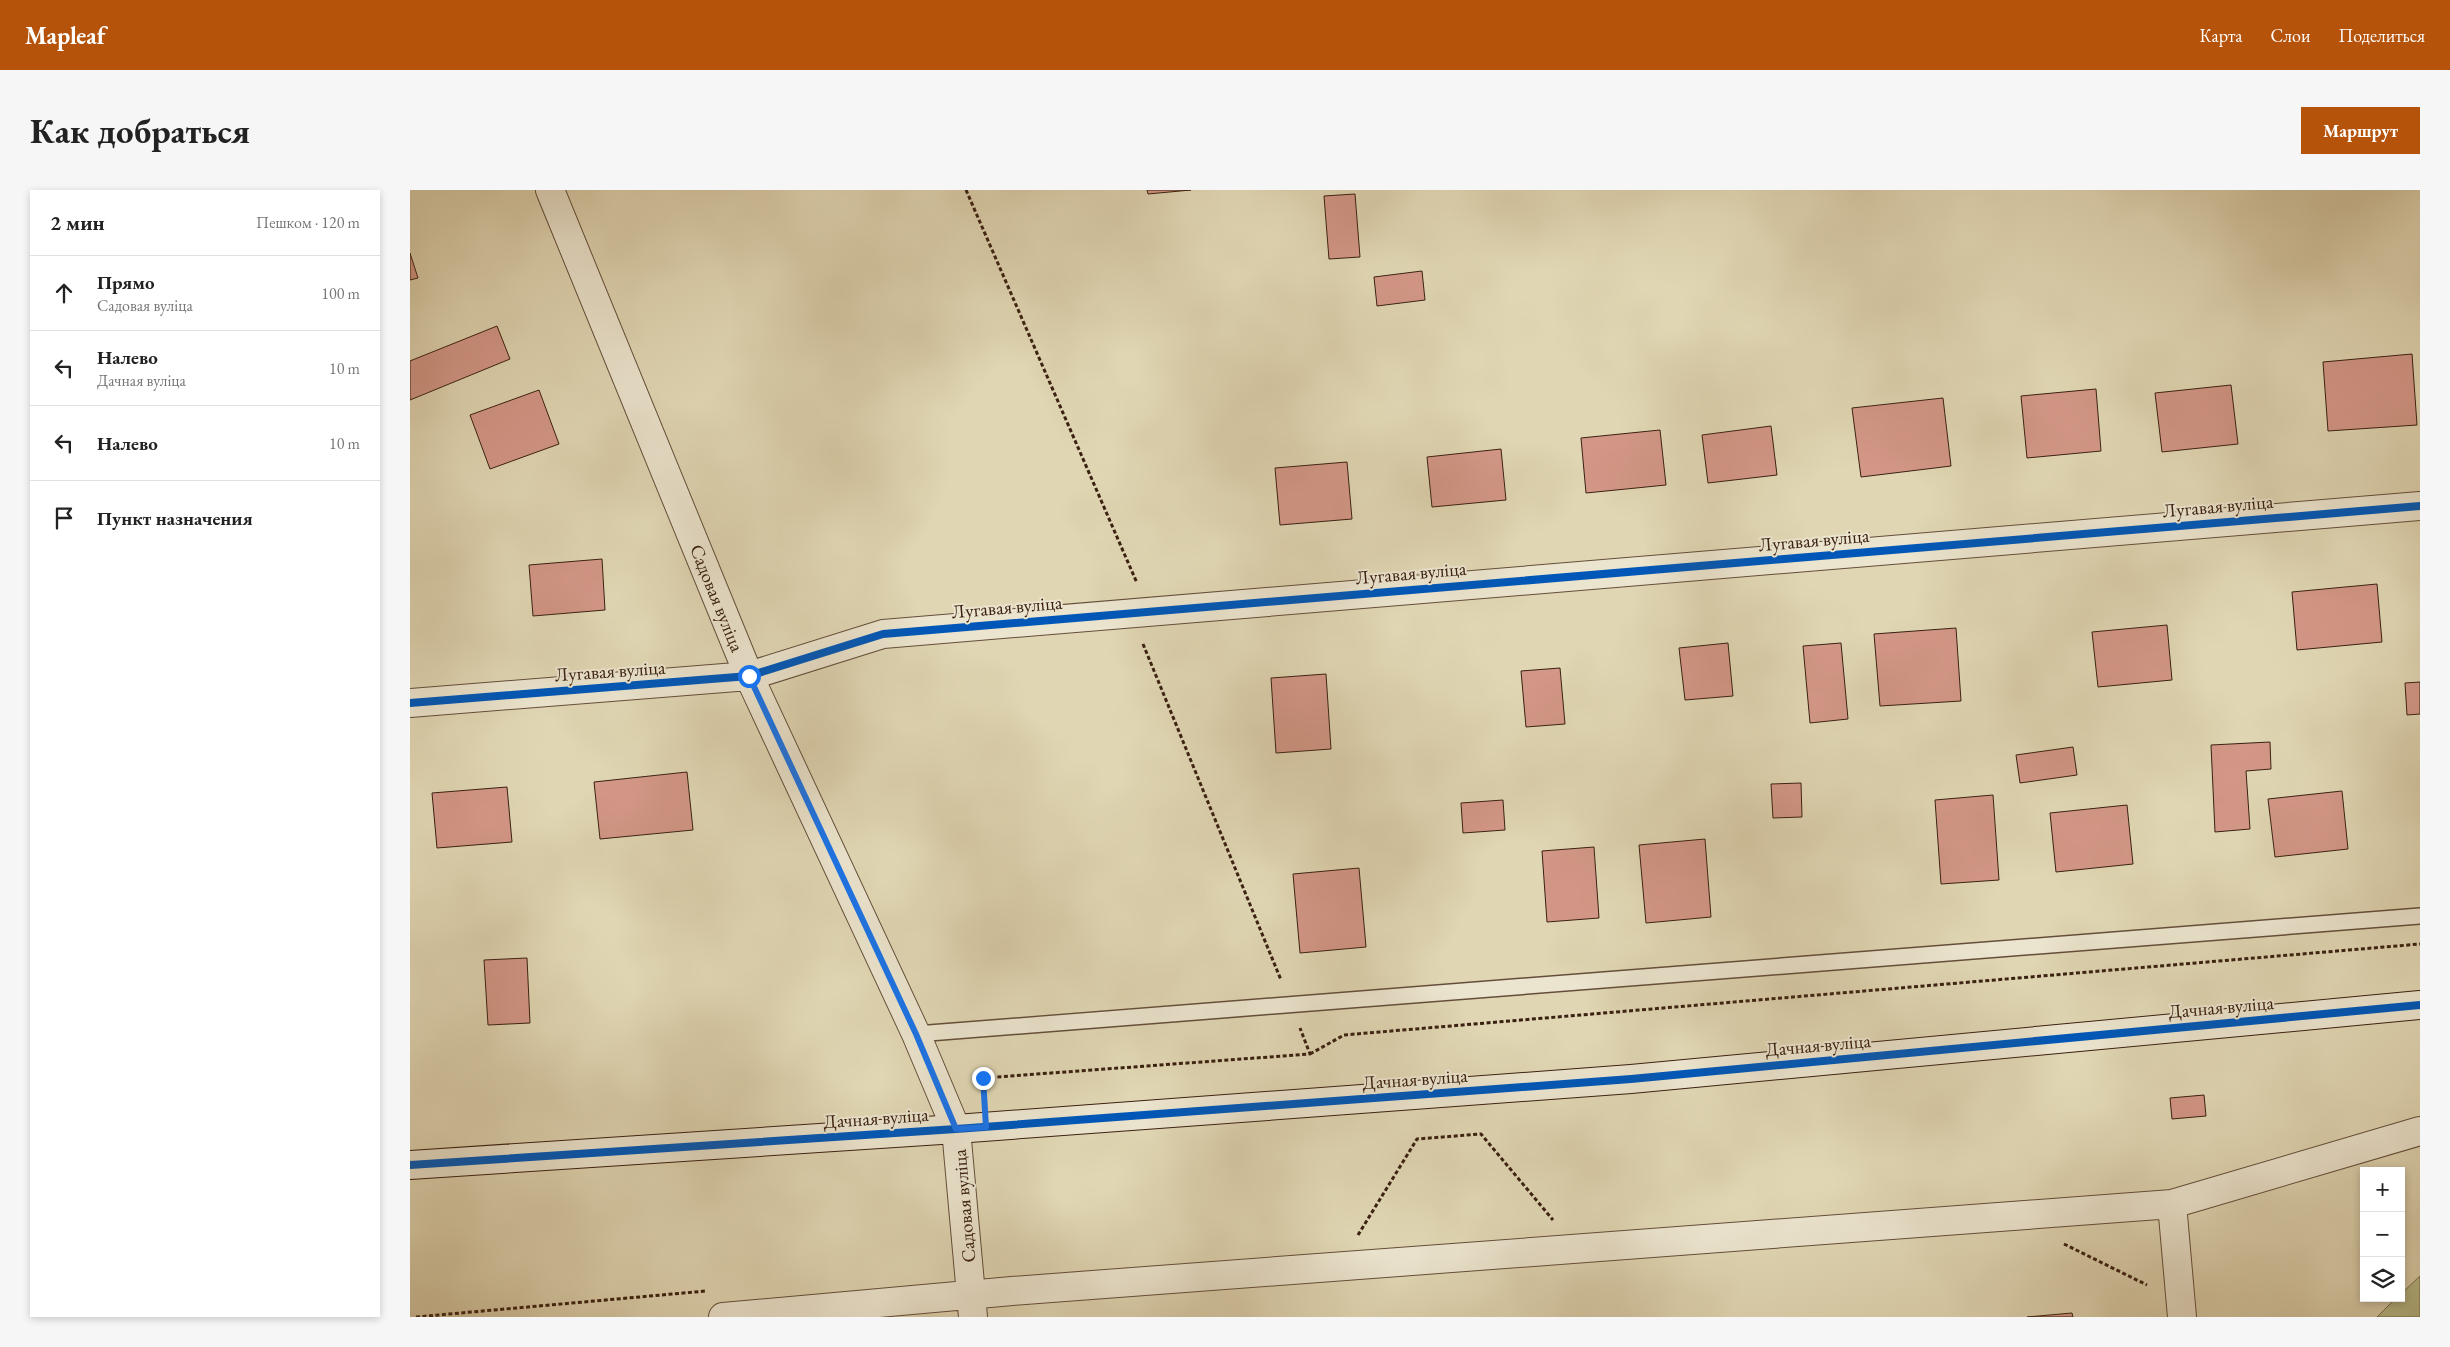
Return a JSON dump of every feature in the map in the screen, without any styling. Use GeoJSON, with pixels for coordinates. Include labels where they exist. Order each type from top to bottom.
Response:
{"type":"FeatureCollection","features":[{"type":"Feature","properties":{"kind":"street","name":"Садовая вуліца"},"geometry":{"type":"LineString","coordinates":[[550,190],[749,676],[916,1034],[956,1129],[973,1306]]}},
{"type":"Feature","properties":{"kind":"street","name":"Лугавая вуліца"},"geometry":{"type":"LineString","coordinates":[[410,703],[749,676],[882,634],[2420,506]]}},
{"type":"Feature","properties":{"kind":"street","name":"Дачная вуліца"},"geometry":{"type":"LineString","coordinates":[[410,1165],[986,1127],[1631,1079],[2420,1005]]}},
{"type":"Feature","properties":{"kind":"street"},"geometry":{"type":"LineString","coordinates":[[723,1317],[973,1306],[2056,1212],[2172,1204],[2420,1131]]}},
{"type":"Feature","properties":{"kind":"street"},"geometry":{"type":"LineString","coordinates":[[2172,1204],[2182,1317]]}},
{"type":"Feature","properties":{"kind":"lane"},"geometry":{"type":"LineString","coordinates":[[916,1034],[2420,916]]}},
{"type":"Feature","properties":{"kind":"path"},"geometry":{"type":"LineString","coordinates":[[966,190],[1139,588],[1143,648],[1310,1054]]}},
{"type":"Feature","properties":{"kind":"path"},"geometry":{"type":"LineString","coordinates":[[986,1127],[983,1078],[1310,1054],[1344,1035],[2420,944]]}},
{"type":"Feature","properties":{"kind":"path"},"geometry":{"type":"LineString","coordinates":[[1356,1240],[1417,1139],[1482,1134],[1555,1224]]}},
{"type":"Feature","properties":{"kind":"path"},"geometry":{"type":"LineString","coordinates":[[2056,1212],[2057,1241],[2147,1283],[2148,1292]]}},
{"type":"Feature","properties":{"kind":"green space"},"geometry":{"type":"Polygon","coordinates":[[[2420,1276],[2420,1317],[2377,1317],[2392,1302],[2405,1302],[2405,1290],[2420,1276]]]}},
{"type":"Feature","properties":{"kind":"building"},"geometry":{"type":"Polygon","coordinates":[[[1147,190],[1191,190],[1148,194],[1147,190]]]}},
{"type":"Feature","properties":{"kind":"building"},"geometry":{"type":"Polygon","coordinates":[[[1355,194],[1360,257],[1329,259],[1324,196],[1355,194]]]}},
{"type":"Feature","properties":{"kind":"building"},"geometry":{"type":"Polygon","coordinates":[[[410,253],[418,278],[410,280],[410,253]]]}},
{"type":"Feature","properties":{"kind":"building"},"geometry":{"type":"Polygon","coordinates":[[[1422,271],[1425,300],[1377,306],[1374,277],[1422,271]]]}},
{"type":"Feature","properties":{"kind":"building"},"geometry":{"type":"Polygon","coordinates":[[[497,326],[510,359],[410,400],[410,361],[497,326]]]}},
{"type":"Feature","properties":{"kind":"building"},"geometry":{"type":"Polygon","coordinates":[[[2412,354],[2417,425],[2328,431],[2323,362],[2412,354]]]}},
{"type":"Feature","properties":{"kind":"building"},"geometry":{"type":"Polygon","coordinates":[[[2231,385],[2238,444],[2162,452],[2155,393],[2231,385]]]}},
{"type":"Feature","properties":{"kind":"building"},"geometry":{"type":"Polygon","coordinates":[[[2096,389],[2101,451],[2027,458],[2021,396],[2096,389]]]}},
{"type":"Feature","properties":{"kind":"building"},"geometry":{"type":"Polygon","coordinates":[[[539,390],[559,444],[490,469],[470,415],[539,390]]]}},
{"type":"Feature","properties":{"kind":"building"},"geometry":{"type":"Polygon","coordinates":[[[1943,398],[1951,466],[1861,477],[1852,408],[1943,398]]]}},
{"type":"Feature","properties":{"kind":"building"},"geometry":{"type":"Polygon","coordinates":[[[1771,426],[1777,475],[1708,483],[1702,435],[1771,426]]]}},
{"type":"Feature","properties":{"kind":"building"},"geometry":{"type":"Polygon","coordinates":[[[1660,430],[1666,485],[1586,493],[1581,438],[1660,430]]]}},
{"type":"Feature","properties":{"kind":"building"},"geometry":{"type":"Polygon","coordinates":[[[1501,449],[1506,500],[1432,507],[1427,457],[1501,449]]]}},
{"type":"Feature","properties":{"kind":"building"},"geometry":{"type":"Polygon","coordinates":[[[1347,462],[1352,519],[1280,525],[1275,468],[1347,462]]]}},
{"type":"Feature","properties":{"kind":"building"},"geometry":{"type":"Polygon","coordinates":[[[602,559],[605,610],[533,616],[529,565],[602,559]]]}},
{"type":"Feature","properties":{"kind":"building"},"geometry":{"type":"Polygon","coordinates":[[[2377,584],[2382,642],[2297,650],[2292,592],[2377,584]]]}},
{"type":"Feature","properties":{"kind":"building"},"geometry":{"type":"Polygon","coordinates":[[[2167,625],[2172,680],[2098,687],[2092,632],[2167,625]]]}},
{"type":"Feature","properties":{"kind":"building"},"geometry":{"type":"Polygon","coordinates":[[[1956,628],[1961,701],[1880,706],[1874,634],[1956,628]]]}},
{"type":"Feature","properties":{"kind":"building"},"geometry":{"type":"Polygon","coordinates":[[[1728,643],[1733,696],[1685,700],[1679,648],[1728,643]]]}},
{"type":"Feature","properties":{"kind":"building"},"geometry":{"type":"Polygon","coordinates":[[[1841,643],[1848,719],[1810,723],[1803,646],[1841,643]]]}},
{"type":"Feature","properties":{"kind":"building"},"geometry":{"type":"Polygon","coordinates":[[[1560,668],[1565,724],[1526,727],[1521,671],[1560,668]]]}},
{"type":"Feature","properties":{"kind":"building"},"geometry":{"type":"Polygon","coordinates":[[[1326,674],[1331,749],[1276,753],[1271,678],[1326,674]]]}},
{"type":"Feature","properties":{"kind":"building"},"geometry":{"type":"Polygon","coordinates":[[[2420,682],[2420,714],[2407,715],[2405,683],[2420,682]]]}},
{"type":"Feature","properties":{"kind":"building"},"geometry":{"type":"Polygon","coordinates":[[[2270,742],[2271,769],[2246,771],[2250,829],[2215,832],[2211,745],[2270,742]]]}},
{"type":"Feature","properties":{"kind":"building"},"geometry":{"type":"Polygon","coordinates":[[[2073,747],[2077,775],[2020,783],[2016,755],[2073,747]]]}},
{"type":"Feature","properties":{"kind":"building"},"geometry":{"type":"Polygon","coordinates":[[[687,772],[693,830],[600,839],[594,782],[687,772]]]}},
{"type":"Feature","properties":{"kind":"building"},"geometry":{"type":"Polygon","coordinates":[[[1801,783],[1802,817],[1773,818],[1771,784],[1801,783]]]}},
{"type":"Feature","properties":{"kind":"building"},"geometry":{"type":"Polygon","coordinates":[[[507,787],[512,842],[437,848],[432,793],[507,787]]]}},
{"type":"Feature","properties":{"kind":"building"},"geometry":{"type":"Polygon","coordinates":[[[2342,791],[2348,849],[2275,857],[2268,799],[2342,791]]]}},
{"type":"Feature","properties":{"kind":"building"},"geometry":{"type":"Polygon","coordinates":[[[1993,795],[1999,880],[1941,884],[1935,800],[1993,795]]]}},
{"type":"Feature","properties":{"kind":"building"},"geometry":{"type":"Polygon","coordinates":[[[1503,800],[1505,830],[1463,833],[1461,803],[1503,800]]]}},
{"type":"Feature","properties":{"kind":"building"},"geometry":{"type":"Polygon","coordinates":[[[2127,805],[2133,864],[2056,872],[2050,813],[2127,805]]]}},
{"type":"Feature","properties":{"kind":"building"},"geometry":{"type":"Polygon","coordinates":[[[1705,839],[1711,917],[1646,923],[1639,845],[1705,839]]]}},
{"type":"Feature","properties":{"kind":"building"},"geometry":{"type":"Polygon","coordinates":[[[1594,847],[1599,918],[1547,922],[1542,851],[1594,847]]]}},
{"type":"Feature","properties":{"kind":"building"},"geometry":{"type":"Polygon","coordinates":[[[1359,868],[1366,947],[1300,953],[1293,874],[1359,868]]]}},
{"type":"Feature","properties":{"kind":"building"},"geometry":{"type":"Polygon","coordinates":[[[527,958],[530,1023],[488,1025],[484,960],[527,958]]]}},
{"type":"Feature","properties":{"kind":"building"},"geometry":{"type":"Polygon","coordinates":[[[2204,1095],[2206,1116],[2172,1119],[2170,1098],[2204,1095]]]}},
{"type":"Feature","properties":{"kind":"building"},"geometry":{"type":"Polygon","coordinates":[[[2072,1313],[2073,1317],[2027,1317],[2072,1313]]]}},
{"type":"Feature","properties":{"kind":"cycle path"},"geometry":{"type":"LineString","coordinates":[[410,703],[749,676],[883,634],[2420,506]]}},
{"type":"Feature","properties":{"kind":"cycle path"},"geometry":{"type":"LineString","coordinates":[[410,1165],[956,1129],[1631,1079],[2420,1005]]}},
{"type":"Feature","properties":{"kind":"route"},"geometry":{"type":"LineString","coordinates":[[749,676],[916,1034],[956,1129],[986,1127],[983,1078]]}}]}
